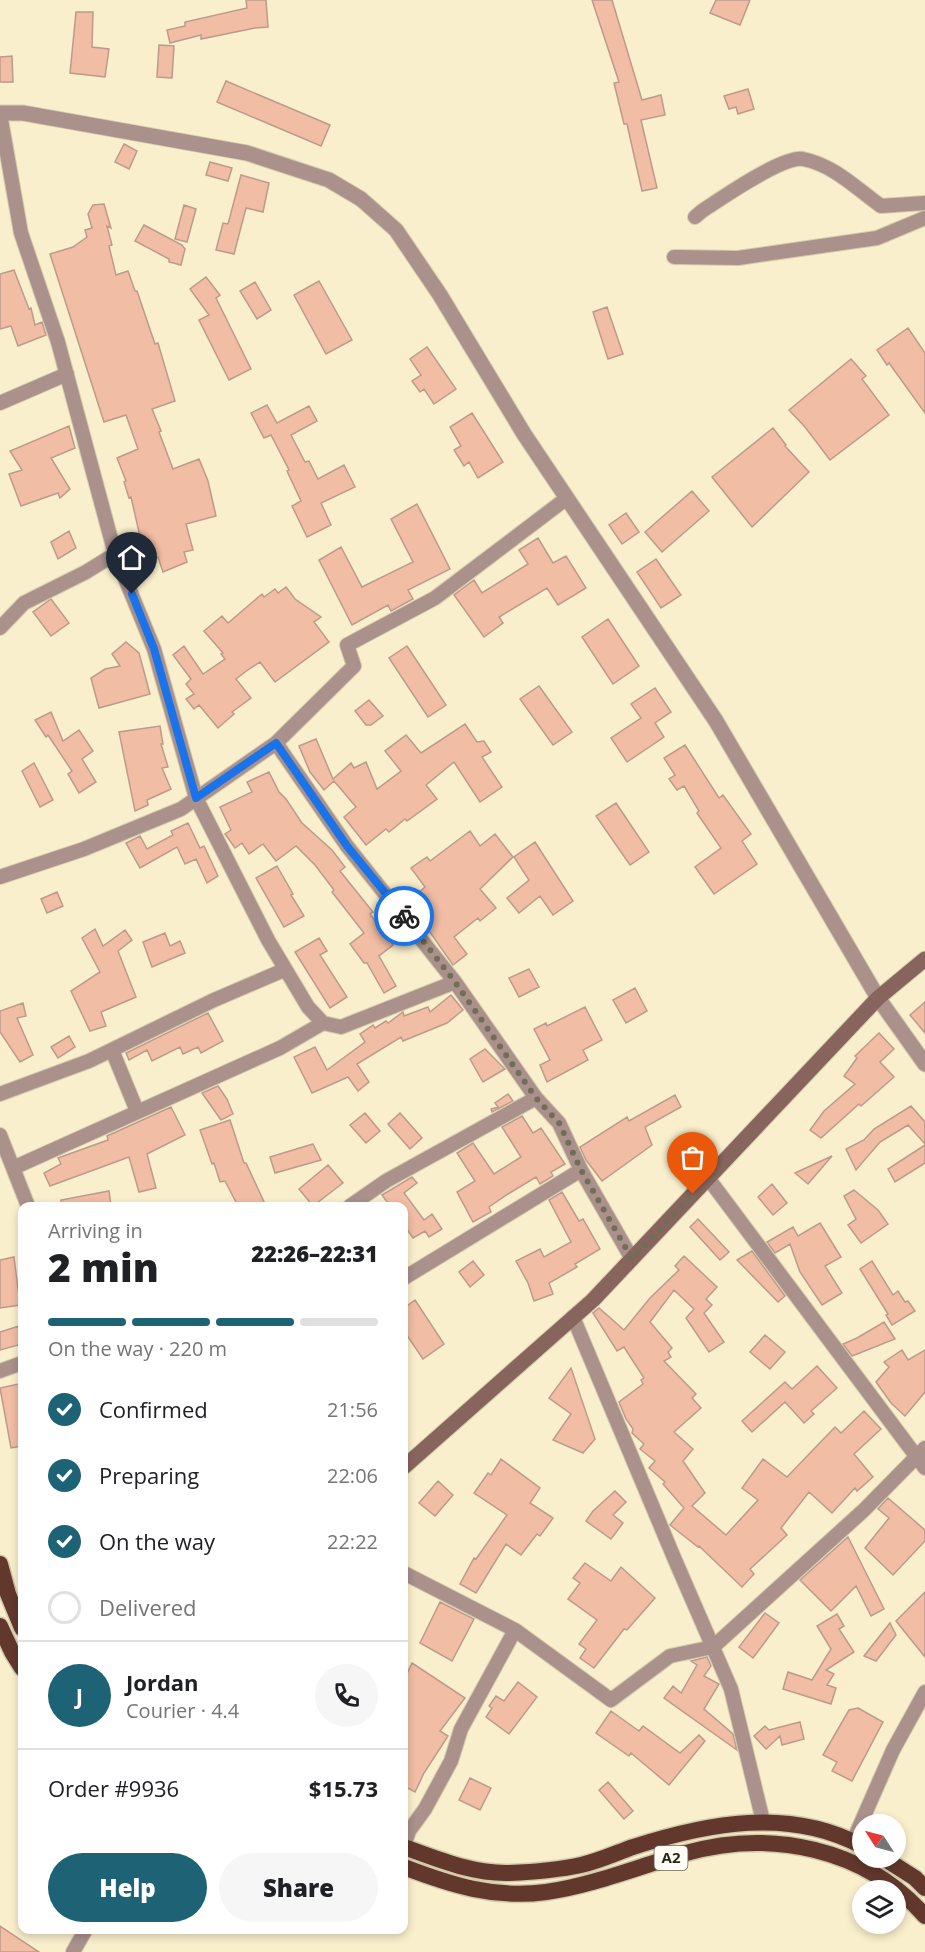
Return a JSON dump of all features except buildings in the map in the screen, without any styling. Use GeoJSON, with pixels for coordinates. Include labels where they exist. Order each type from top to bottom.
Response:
{"type":"FeatureCollection","features":[{"type":"Feature","properties":{"kind":"highway"},"geometry":{"type":"LineString","coordinates":[[0,1564],[8,1594],[18,1618]]}},
{"type":"Feature","properties":{"kind":"highway"},"geometry":{"type":"LineString","coordinates":[[0,1626],[18,1662]]}},
{"type":"Feature","properties":{"kind":"highway","name":"A2"},"geometry":{"type":"LineString","coordinates":[[408,1848],[455,1865],[484,1872],[532,1871],[583,1865],[665,1838],[714,1826],[763,1821],[796,1825],[852,1842]]}},
{"type":"Feature","properties":{"kind":"highway","name":"A2"},"geometry":{"type":"LineString","coordinates":[[408,1869],[436,1880],[473,1890],[505,1894],[544,1892],[579,1886],[725,1844],[765,1842],[802,1846],[839,1857],[867,1869],[915,1905],[925,1916]]}},
{"type":"Feature","properties":{"kind":"highway"},"geometry":{"type":"LineString","coordinates":[[899,1868],[925,1888]]}},
{"type":"Feature","properties":{"kind":"main road"},"geometry":{"type":"LineString","coordinates":[[408,1463],[592,1300],[878,998],[925,959]]}},
{"type":"Feature","properties":{"kind":"street"},"geometry":{"type":"LineString","coordinates":[[455,982],[341,1027],[323,1023],[308,1007],[284,970],[196,798],[154,649],[115,554],[58,342],[21,233],[0,113],[23,113],[247,153],[329,180],[361,199],[396,230],[415,256],[524,434],[716,721],[878,998],[925,1064]]}},
{"type":"Feature","properties":{"kind":"street"},"geometry":{"type":"LineString","coordinates":[[695,217],[767,171],[789,160],[801,159],[819,164],[850,181],[881,206],[925,203]]}},
{"type":"Feature","properties":{"kind":"street"},"geometry":{"type":"LineString","coordinates":[[674,257],[738,258],[877,238],[925,218]]}},
{"type":"Feature","properties":{"kind":"street"},"geometry":{"type":"LineString","coordinates":[[0,403],[67,375]]}},
{"type":"Feature","properties":{"kind":"street"},"geometry":{"type":"LineString","coordinates":[[0,876],[84,849],[181,809],[276,743],[354,666],[347,645],[435,598],[567,498]]}},
{"type":"Feature","properties":{"kind":"street"},"geometry":{"type":"LineString","coordinates":[[0,628],[24,603],[86,572],[115,554]]}},
{"type":"Feature","properties":{"kind":"street"},"geometry":{"type":"LineString","coordinates":[[276,743],[347,846],[455,982],[536,1098],[559,1123],[581,1170],[632,1259]]}},
{"type":"Feature","properties":{"kind":"street"},"geometry":{"type":"LineString","coordinates":[[0,1094],[89,1061],[284,970]]}},
{"type":"Feature","properties":{"kind":"street"},"geometry":{"type":"LineString","coordinates":[[13,1168],[280,1048],[323,1023]]}},
{"type":"Feature","properties":{"kind":"street"},"geometry":{"type":"LineString","coordinates":[[112,1050],[137,1111]]}},
{"type":"Feature","properties":{"kind":"street"},"geometry":{"type":"LineString","coordinates":[[356,1202],[386,1181],[536,1098]]}},
{"type":"Feature","properties":{"kind":"street"},"geometry":{"type":"LineString","coordinates":[[0,1135],[26,1202]]}},
{"type":"Feature","properties":{"kind":"street"},"geometry":{"type":"LineString","coordinates":[[408,1276],[581,1170]]}},
{"type":"Feature","properties":{"kind":"street"},"geometry":{"type":"LineString","coordinates":[[708,1178],[921,1452],[925,1468]]}},
{"type":"Feature","properties":{"kind":"street"},"geometry":{"type":"LineString","coordinates":[[573,1317],[731,1689],[763,1821]]}},
{"type":"Feature","properties":{"kind":"street"},"geometry":{"type":"LineString","coordinates":[[0,1371],[18,1364]]}},
{"type":"Feature","properties":{"kind":"street"},"geometry":{"type":"LineString","coordinates":[[408,1575],[515,1630],[611,1700],[670,1656],[713,1647],[864,1510],[921,1452]]}},
{"type":"Feature","properties":{"kind":"street"},"geometry":{"type":"LineString","coordinates":[[408,1834],[452,1761],[461,1729],[515,1630]]}},
{"type":"Feature","properties":{"kind":"street"},"geometry":{"type":"LineString","coordinates":[[869,1814],[893,1750],[925,1692]]}},
{"type":"Feature","properties":{"kind":"street"},"geometry":{"type":"LineString","coordinates":[[73,1952],[83,1934]]}},
{"type":"Feature","properties":{"kind":"way so far"},"geometry":{"type":"LineString","coordinates":[[404,916],[455,982],[536,1098],[559,1123],[581,1170],[632,1259],[693,1194]]}},
{"type":"Feature","properties":{"kind":"route"},"geometry":{"type":"LineString","coordinates":[[132,594],[154,649],[196,798],[276,743],[347,846],[404,916]]}}]}
